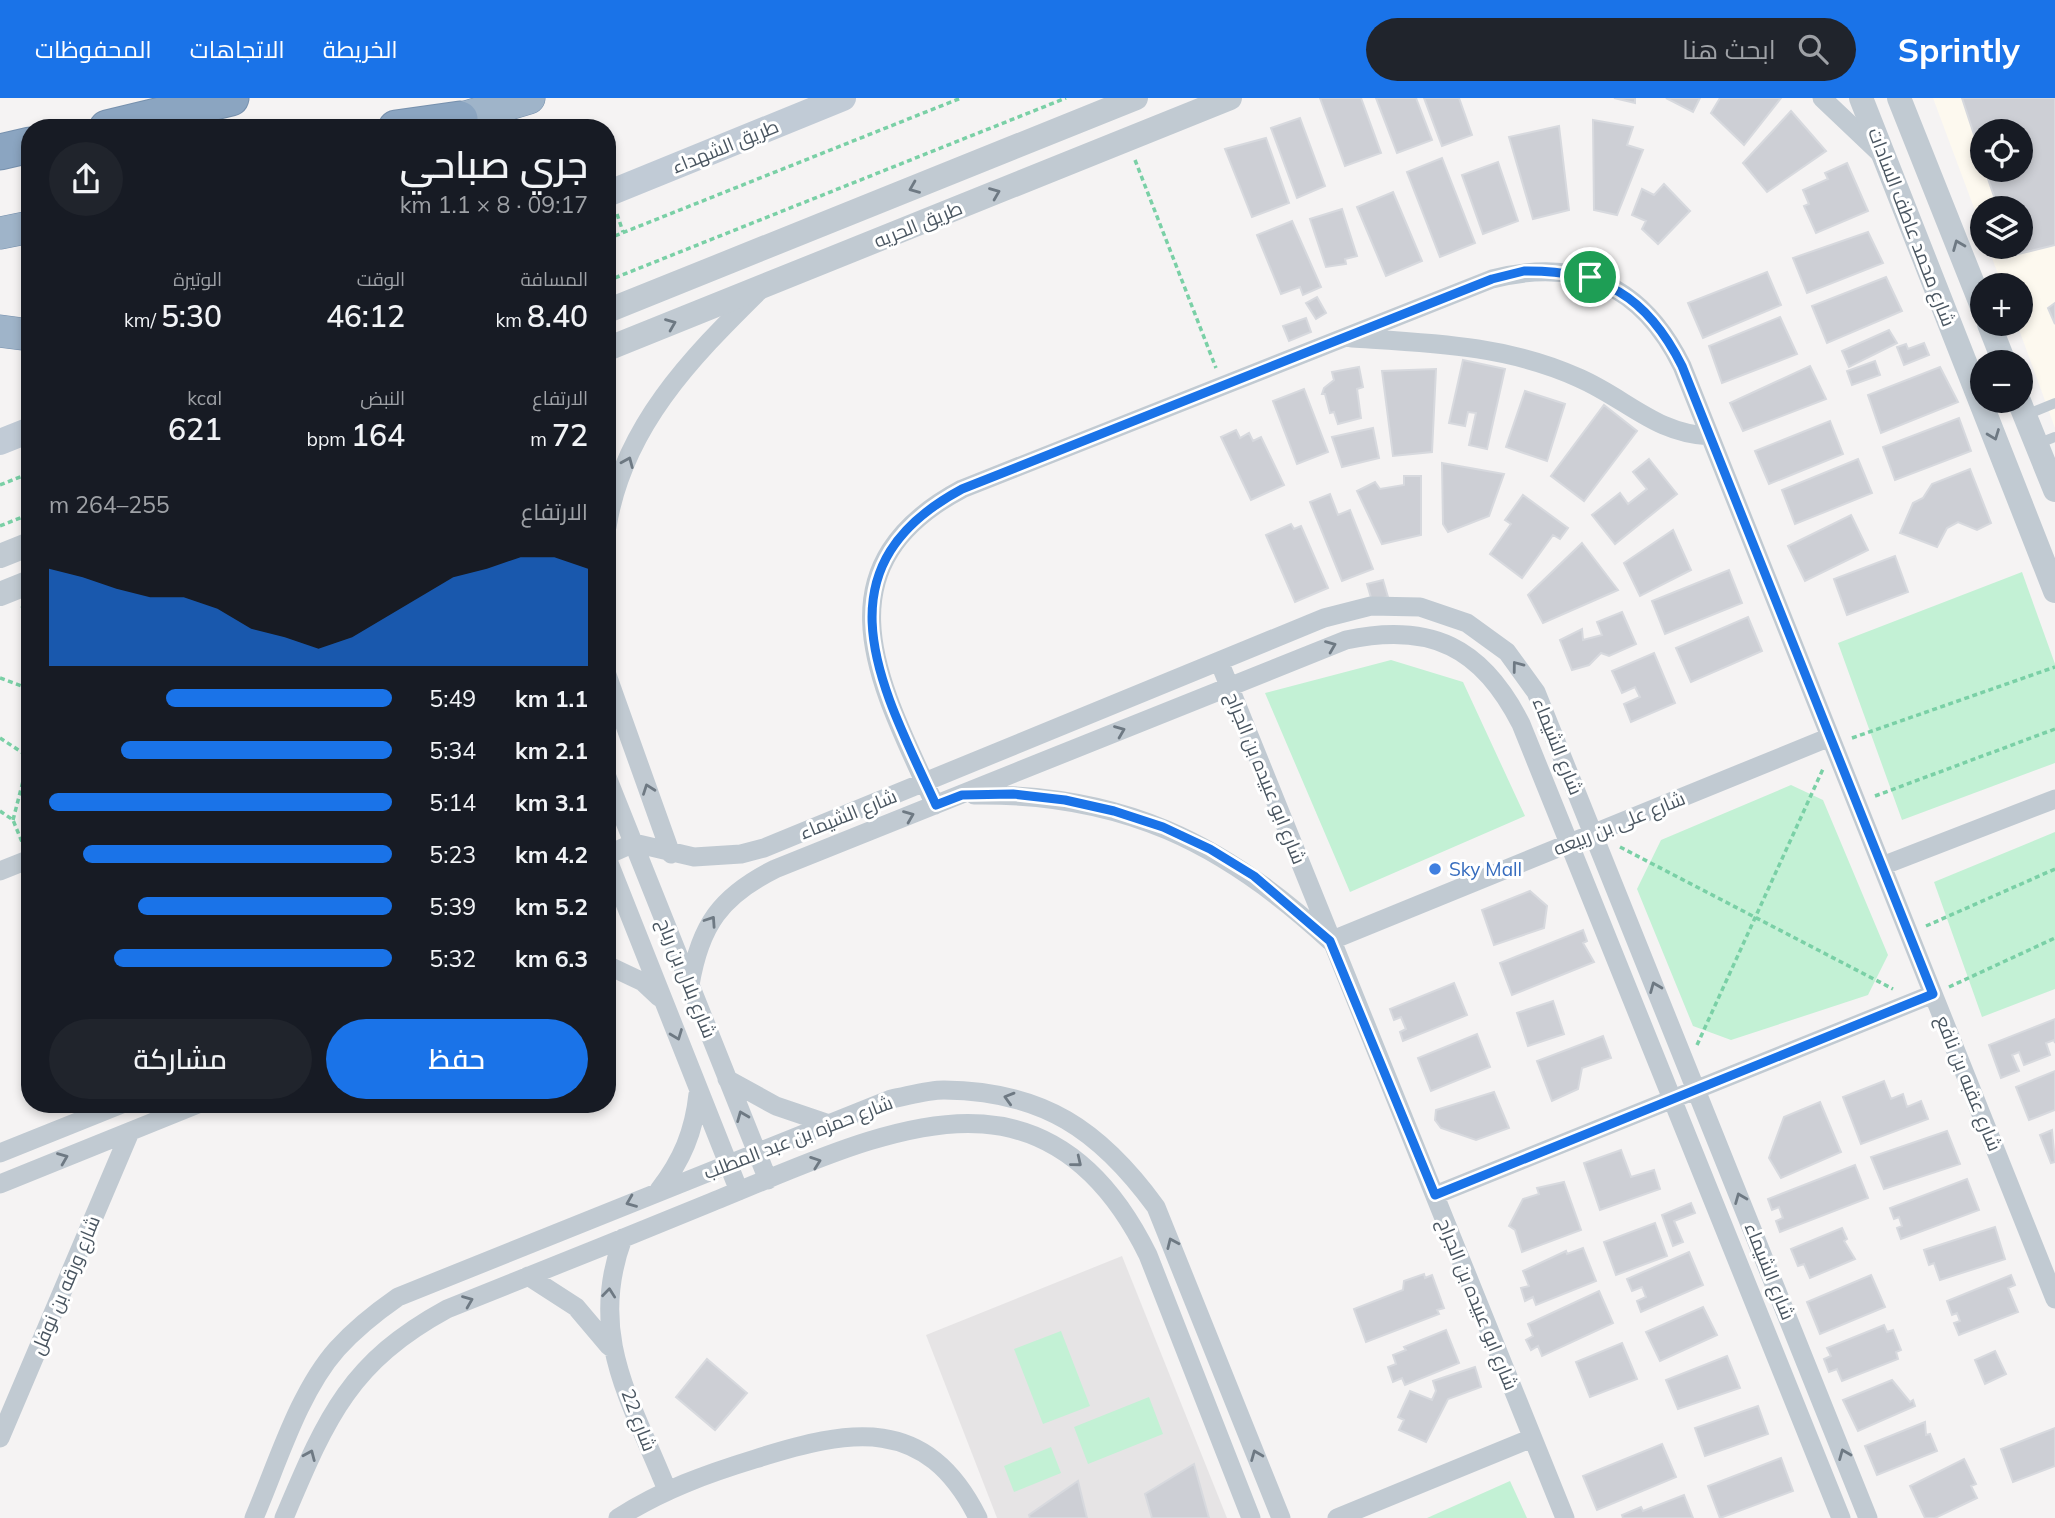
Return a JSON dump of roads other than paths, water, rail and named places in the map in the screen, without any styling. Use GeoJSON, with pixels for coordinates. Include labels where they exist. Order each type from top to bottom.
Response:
{"type":"FeatureCollection","features":[{"type":"Feature","properties":{"kind":"highway"},"geometry":{"type":"LineString","coordinates":[[144,119],[231,98]]}},
{"type":"Feature","properties":{"kind":"highway"},"geometry":{"type":"LineString","coordinates":[[459,119],[529,98]]}},
{"type":"Feature","properties":{"kind":"highway"},"geometry":{"type":"LineString","coordinates":[[0,233],[21,230]]}},
{"type":"Feature","properties":{"kind":"highway"},"geometry":{"type":"LineString","coordinates":[[0,331],[21,334]]}},
{"type":"Feature","properties":{"kind":"main road","name":"طريق الشهداء"},"geometry":{"type":"LineString","coordinates":[[616,190],[844,98]]}},
{"type":"Feature","properties":{"kind":"main road"},"geometry":{"type":"LineString","coordinates":[[0,442],[21,434]]}},
{"type":"Feature","properties":{"kind":"street","name":"طريق الحريه"},"geometry":{"type":"LineString","coordinates":[[616,307],[1136,98]]}},
{"type":"Feature","properties":{"kind":"street","name":"طريق الحريه"},"geometry":{"type":"LineString","coordinates":[[616,345],[1230,98]]}},
{"type":"Feature","properties":{"kind":"street"},"geometry":{"type":"LineString","coordinates":[[1822,98],[1885,158]]}},
{"type":"Feature","properties":{"kind":"street","name":"شارع محمد عاطف السادات"},"geometry":{"type":"LineString","coordinates":[[1861,98],[2055,591]]}},
{"type":"Feature","properties":{"kind":"street","name":"شارع محمد عاطف السادات"},"geometry":{"type":"LineString","coordinates":[[1899,98],[1970,276]]}},
{"type":"Feature","properties":{"kind":"street"},"geometry":{"type":"LineString","coordinates":[[1072,124],[1085,156]]}},
{"type":"Feature","properties":{"kind":"street"},"geometry":{"type":"LineString","coordinates":[[616,496],[626,462],[651,413],[683,368],[764,286],[750,254]]}},
{"type":"Feature","properties":{"kind":"street","name":"شارع عقبه بن نافع"},"geometry":{"type":"LineString","coordinates":[[936,805],[883,685],[873,653],[870,620],[875,586],[888,555],[907,527],[932,505],[962,489],[1492,279],[1524,271],[1557,271],[1590,277],[1620,291],[1646,311],[1667,337],[1710,436],[1909,933],[1925,998],[2055,1299]]}},
{"type":"Feature","properties":{"kind":"street"},"geometry":{"type":"LineString","coordinates":[[1344,338],[1446,343],[1492,350],[1536,361],[1580,378],[1659,425],[1692,436],[1710,436]]}},
{"type":"Feature","properties":{"kind":"street"},"geometry":{"type":"LineString","coordinates":[[2026,413],[2046,441],[2055,490]]}},
{"type":"Feature","properties":{"kind":"street"},"geometry":{"type":"LineString","coordinates":[[0,556],[21,548]]}},
{"type":"Feature","properties":{"kind":"street"},"geometry":{"type":"LineString","coordinates":[[0,594],[21,586]]}},
{"type":"Feature","properties":{"kind":"street","name":"شارع الشيماء"},"geometry":{"type":"LineString","coordinates":[[634,843],[671,853],[718,857],[764,848],[1324,618],[1371,606],[1420,607],[1467,623],[1507,652],[1536,692],[1868,1518]]}},
{"type":"Feature","properties":{"kind":"street","name":"شارع الشيماء"},"geometry":{"type":"LineString","coordinates":[[690,985],[695,955],[707,926],[725,902],[748,883],[1346,640],[1381,632],[1417,634],[1451,646],[1481,666],[1505,692],[1569,843],[1841,1518]]}},
{"type":"Feature","properties":{"kind":"street","name":"شارع ابو عبيده بن الجراح"},"geometry":{"type":"LineString","coordinates":[[1219,661],[1564,1518]]}},
{"type":"Feature","properties":{"kind":"street"},"geometry":{"type":"LineString","coordinates":[[616,700],[671,853]]}},
{"type":"Feature","properties":{"kind":"street","name":"شارع على بن ربيعه"},"geometry":{"type":"LineString","coordinates":[[1330,941],[1594,833],[1832,741]]}},
{"type":"Feature","properties":{"kind":"street"},"geometry":{"type":"LineString","coordinates":[[962,795],[1013,794],[1065,800],[1114,811],[1163,827],[1210,849],[1254,876],[1330,941]]}},
{"type":"Feature","properties":{"kind":"street","name":"شارع بلال بن رباح"},"geometry":{"type":"LineString","coordinates":[[616,799],[768,1180]]}},
{"type":"Feature","properties":{"kind":"street"},"geometry":{"type":"LineString","coordinates":[[1882,866],[2055,799]]}},
{"type":"Feature","properties":{"kind":"street"},"geometry":{"type":"LineString","coordinates":[[616,852],[634,843]]}},
{"type":"Feature","properties":{"kind":"street"},"geometry":{"type":"LineString","coordinates":[[0,871],[21,862]]}},
{"type":"Feature","properties":{"kind":"street","name":"شارع بلال بن رباح"},"geometry":{"type":"LineString","coordinates":[[616,879],[739,1191]]}},
{"type":"Feature","properties":{"kind":"street"},"geometry":{"type":"LineString","coordinates":[[616,969],[643,982],[665,1003]]}},
{"type":"Feature","properties":{"kind":"street"},"geometry":{"type":"LineString","coordinates":[[1435,1195],[1925,998]]}},
{"type":"Feature","properties":{"kind":"street"},"geometry":{"type":"LineString","coordinates":[[727,1079],[776,1106],[829,1124]]}},
{"type":"Feature","properties":{"kind":"street"},"geometry":{"type":"LineString","coordinates":[[657,1192],[675,1170],[688,1144],[698,1089]]}},
{"type":"Feature","properties":{"kind":"street","name":"شارع حمزه بن عبد المطلب"},"geometry":{"type":"LineString","coordinates":[[254,1518],[312,1385],[335,1351],[364,1321],[398,1297],[436,1279],[891,1099],[942,1090],[993,1093],[1042,1107],[1087,1132],[1126,1166],[1156,1208],[1281,1518]]}},
{"type":"Feature","properties":{"kind":"street"},"geometry":{"type":"LineString","coordinates":[[0,1153],[100,1113]]}},
{"type":"Feature","properties":{"kind":"street"},"geometry":{"type":"LineString","coordinates":[[0,1184],[176,1113]]}},
{"type":"Feature","properties":{"kind":"street","name":"شارع حمزه بن عبد المطلب"},"geometry":{"type":"LineString","coordinates":[[284,1518],[320,1431],[361,1372],[387,1347],[416,1326],[528,1276],[739,1191],[899,1131],[942,1123],[986,1124],[1018,1132],[1067,1154],[1102,1181],[1129,1216],[1148,1255],[1251,1518]]}},
{"type":"Feature","properties":{"kind":"street","name":"شارع ورقه بن نوفل"},"geometry":{"type":"LineString","coordinates":[[0,1438],[130,1132]]}},
{"type":"Feature","properties":{"kind":"street","name":"شارع 22"},"geometry":{"type":"LineString","coordinates":[[623,1238],[613,1265],[608,1293],[612,1350],[667,1490]]}},
{"type":"Feature","properties":{"kind":"street","name":"شارع 22"},"geometry":{"type":"LineString","coordinates":[[528,1276],[576,1307],[612,1350]]}},
{"type":"Feature","properties":{"kind":"street"},"geometry":{"type":"LineString","coordinates":[[618,1518],[667,1490],[804,1443],[839,1436],[869,1435],[897,1441],[924,1452],[947,1470],[965,1492],[978,1518]]}},
{"type":"Feature","properties":{"kind":"street"},"geometry":{"type":"LineString","coordinates":[[1337,1518],[1532,1438]]}},
{"type":"Feature","properties":{"kind":"lane"},"geometry":{"type":"LineString","coordinates":[[2033,406],[2055,403]]}},
{"type":"Feature","properties":{"kind":"place","name":"Sky Mall"},"geometry":{"type":"Point","coordinates":[1435,869]}}]}
